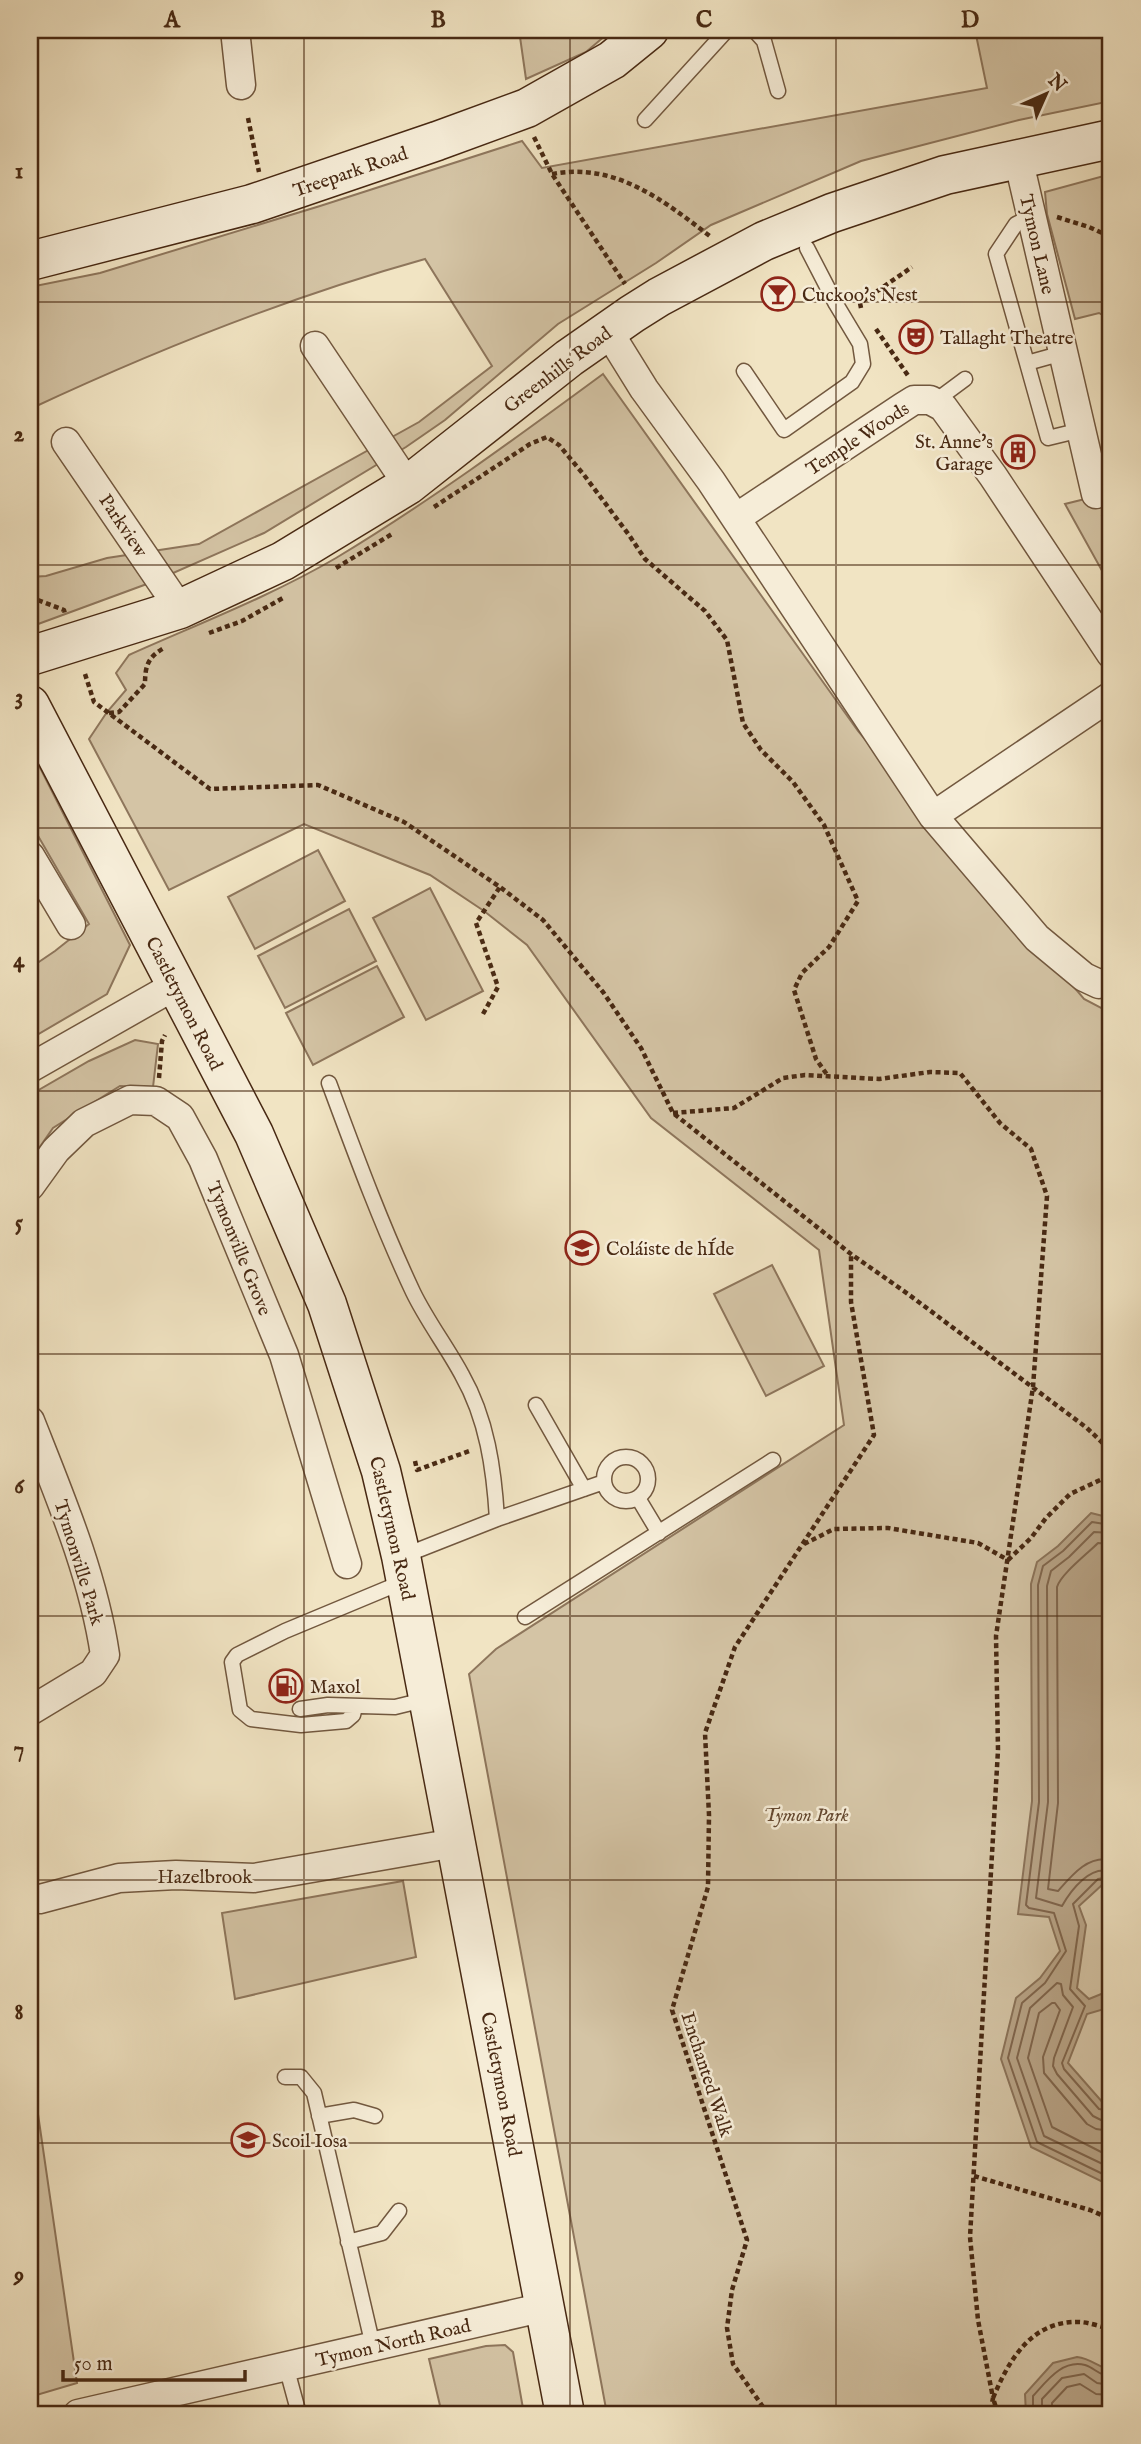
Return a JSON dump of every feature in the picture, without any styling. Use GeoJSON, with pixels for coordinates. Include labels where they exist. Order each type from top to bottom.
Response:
{"type":"FeatureCollection","features":[{"type":"Feature","properties":{"kind":"street"},"geometry":{"type":"LineString","coordinates":[[236,30],[241,85]]}},
{"type":"Feature","properties":{"kind":"street","name":"Treepark Road"},"geometry":{"type":"LineString","coordinates":[[30,261],[252,204],[527,108],[612,60],[649,30]]}},
{"type":"Feature","properties":{"kind":"street","name":"Greenhills Road"},"geometry":{"type":"LineString","coordinates":[[30,656],[187,629],[283,561],[417,498],[569,358],[659,297],[764,241],[801,237],[945,175],[1111,139]]}},
{"type":"Feature","properties":{"kind":"street","name":"Tymon Lane"},"geometry":{"type":"LineString","coordinates":[[1018,158],[1039,215],[1063,353],[1081,430],[1099,475]]}},
{"type":"Feature","properties":{"kind":"street"},"geometry":{"type":"LineString","coordinates":[[608,331],[644,389],[736,518],[933,816],[1046,946],[1084,977],[1098,984],[1111,981]]}},
{"type":"Feature","properties":{"kind":"street"},"geometry":{"type":"LineString","coordinates":[[314,346],[417,498]]}},
{"type":"Feature","properties":{"kind":"street","name":"Temple Woods"},"geometry":{"type":"LineString","coordinates":[[736,518],[924,394],[943,407],[1111,654]]}},
{"type":"Feature","properties":{"kind":"street","name":"Parkview"},"geometry":{"type":"LineString","coordinates":[[66,442],[187,629]]}},
{"type":"Feature","properties":{"kind":"street"},"geometry":{"type":"LineString","coordinates":[[933,816],[1111,696]]}},
{"type":"Feature","properties":{"kind":"street","name":"Castletymon Road"},"geometry":{"type":"LineString","coordinates":[[30,705],[254,1134],[327,1304],[381,1471],[404,1568],[430,1699],[455,1843],[565,2414]]}},
{"type":"Feature","properties":{"kind":"street"},"geometry":{"type":"LineString","coordinates":[[30,856],[71,925]]}},
{"type":"Feature","properties":{"kind":"street"},"geometry":{"type":"LineString","coordinates":[[30,1069],[176,985]]}},
{"type":"Feature","properties":{"kind":"street","name":"Tymonville Grove"},"geometry":{"type":"LineString","coordinates":[[30,1186],[57,1150],[84,1123],[130,1100],[156,1101],[180,1117],[203,1159],[284,1355],[347,1564]]}},
{"type":"Feature","properties":{"kind":"street","name":"Tymonville Park"},"geometry":{"type":"LineString","coordinates":[[30,1421],[69,1519],[99,1615],[105,1655],[93,1673],[30,1711]]}},
{"type":"Feature","properties":{"kind":"street","name":"Hazelbrook"},"geometry":{"type":"LineString","coordinates":[[40,1899],[119,1878],[176,1875],[254,1878],[455,1843]]}},
{"type":"Feature","properties":{"kind":"street","name":"Tymon North Road"},"geometry":{"type":"LineString","coordinates":[[78,2414],[545,2307]]}},
{"type":"Feature","properties":{"kind":"lane"},"geometry":{"type":"LineString","coordinates":[[645,120],[726,30]]}},
{"type":"Feature","properties":{"kind":"lane"},"geometry":{"type":"LineString","coordinates":[[754,30],[764,41],[778,91]]}},
{"type":"Feature","properties":{"kind":"lane"},"geometry":{"type":"LineString","coordinates":[[1039,215],[1016,224],[996,254],[1048,438],[1081,430]]}},
{"type":"Feature","properties":{"kind":"lane"},"geometry":{"type":"LineString","coordinates":[[744,371],[784,430],[852,382],[863,364],[860,344],[801,237]]}},
{"type":"Feature","properties":{"kind":"lane"},"geometry":{"type":"LineString","coordinates":[[1027,363],[1063,353]]}},
{"type":"Feature","properties":{"kind":"lane"},"geometry":{"type":"LineString","coordinates":[[924,394],[965,379]]}},
{"type":"Feature","properties":{"kind":"lane"},"geometry":{"type":"LineString","coordinates":[[330,1083],[414,1293],[463,1376],[474,1400],[495,1476],[497,1519]]}},
{"type":"Feature","properties":{"kind":"lane"},"geometry":{"type":"LineString","coordinates":[[536,1405],[584,1489]]}},
{"type":"Feature","properties":{"kind":"lane"},"geometry":{"type":"LineString","coordinates":[[632,1458],[639,1462],[648,1475],[645,1492],[630,1501],[612,1497],[604,1482],[604,1473],[615,1460],[632,1458]]}},
{"type":"Feature","properties":{"kind":"lane"},"geometry":{"type":"LineString","coordinates":[[525,1617],[773,1460]]}},
{"type":"Feature","properties":{"kind":"lane"},"geometry":{"type":"LineString","coordinates":[[355,1707],[353,1715],[346,1721],[301,1725],[251,1719],[240,1710],[232,1662],[237,1655],[497,1519],[604,1482]]}},
{"type":"Feature","properties":{"kind":"lane"},"geometry":{"type":"LineString","coordinates":[[638,1498],[659,1533]]}},
{"type":"Feature","properties":{"kind":"lane"},"geometry":{"type":"LineString","coordinates":[[300,1709],[328,1704],[394,1707],[430,1699]]}},
{"type":"Feature","properties":{"kind":"lane"},"geometry":{"type":"LineString","coordinates":[[285,2077],[301,2077],[314,2093],[373,2346]]}},
{"type":"Feature","properties":{"kind":"lane"},"geometry":{"type":"LineString","coordinates":[[319,2116],[354,2110],[375,2116]]}},
{"type":"Feature","properties":{"kind":"lane"},"geometry":{"type":"LineString","coordinates":[[348,2242],[382,2234],[399,2211]]}},
{"type":"Feature","properties":{"kind":"lane"},"geometry":{"type":"LineString","coordinates":[[286,2366],[299,2414]]}},
{"type":"Feature","properties":{"kind":"path"},"geometry":{"type":"LineString","coordinates":[[248,118],[260,176]]}},
{"type":"Feature","properties":{"kind":"path"},"geometry":{"type":"LineString","coordinates":[[529,127],[552,174],[632,293]]}},
{"type":"Feature","properties":{"kind":"path"},"geometry":{"type":"LineString","coordinates":[[552,174],[585,170],[624,180],[671,206],[711,237]]}},
{"type":"Feature","properties":{"kind":"path"},"geometry":{"type":"LineString","coordinates":[[1039,215],[1089,227],[1111,237]]}},
{"type":"Feature","properties":{"kind":"path"},"geometry":{"type":"LineString","coordinates":[[863,311],[860,303],[912,267]]}},
{"type":"Feature","properties":{"kind":"path"},"geometry":{"type":"LineString","coordinates":[[870,322],[924,394]]}},
{"type":"Feature","properties":{"kind":"path"},"geometry":{"type":"LineString","coordinates":[[417,498],[547,437],[559,445],[584,475],[645,559],[705,611],[727,640],[743,723],[761,750],[793,782],[824,825],[858,901],[829,947],[802,973],[794,990],[816,1059],[829,1076]]}},
{"type":"Feature","properties":{"kind":"path"},"geometry":{"type":"LineString","coordinates":[[326,574],[394,533]]}},
{"type":"Feature","properties":{"kind":"path"},"geometry":{"type":"LineString","coordinates":[[108,713],[119,712],[145,684],[145,667],[152,655],[187,629],[242,621],[290,594]]}},
{"type":"Feature","properties":{"kind":"path"},"geometry":{"type":"LineString","coordinates":[[30,597],[64,610],[69,624]]}},
{"type":"Feature","properties":{"kind":"path"},"geometry":{"type":"LineString","coordinates":[[85,674],[94,702],[210,789],[318,785],[404,822],[500,887],[543,920],[603,992],[641,1048],[673,1113],[851,1254],[1087,1428],[1111,1451]]}},
{"type":"Feature","properties":{"kind":"path"},"geometry":{"type":"LineString","coordinates":[[483,1014],[499,986],[476,923],[500,887]]}},
{"type":"Feature","properties":{"kind":"path"},"geometry":{"type":"LineString","coordinates":[[158,1082],[165,1035]]}},
{"type":"Feature","properties":{"kind":"path"},"geometry":{"type":"LineString","coordinates":[[673,1113],[734,1108],[783,1078],[805,1075],[878,1079],[930,1072],[960,1073],[1000,1123],[1031,1149],[1046,1196],[1033,1387],[996,1636],[998,1750],[970,2237],[978,2320],[998,2414]]}},
{"type":"Feature","properties":{"kind":"path","name":"Enchanted Walk"},"geometry":{"type":"LineString","coordinates":[[768,2414],[733,2364],[727,2328],[732,2290],[747,2240],[672,2010],[708,1887],[709,1815],[705,1733],[735,1647],[874,1435],[851,1302],[851,1254]]}},
{"type":"Feature","properties":{"kind":"path"},"geometry":{"type":"LineString","coordinates":[[415,1461],[417,1470],[488,1444]]}},
{"type":"Feature","properties":{"kind":"path"},"geometry":{"type":"LineString","coordinates":[[1008,1560],[1070,1494],[1111,1475]]}},
{"type":"Feature","properties":{"kind":"path"},"geometry":{"type":"LineString","coordinates":[[803,1544],[834,1529],[888,1528],[978,1543],[1008,1560]]}},
{"type":"Feature","properties":{"kind":"path"},"geometry":{"type":"LineString","coordinates":[[974,2176],[1090,2210],[1111,2219]]}},
{"type":"Feature","properties":{"kind":"path"},"geometry":{"type":"LineString","coordinates":[[990,2414],[1003,2374],[1021,2347],[1045,2328],[1079,2322],[1111,2329]]}},
{"type":"Feature","properties":{"kind":"green space"},"geometry":{"type":"Polygon","coordinates":[[[519,30],[612,30],[586,52],[526,79],[519,30]]]}},
{"type":"Feature","properties":{"kind":"green space"},"geometry":{"type":"Polygon","coordinates":[[[975,30],[1111,30],[1111,101],[1019,120],[861,161],[711,225],[558,324],[445,420],[406,447],[264,533],[155,581],[30,627],[30,577],[46,576],[107,558],[199,544],[419,422],[492,366],[425,259],[274,307],[127,366],[30,409],[30,287],[100,273],[522,141],[542,168],[987,88],[975,30]]]}},
{"type":"Feature","properties":{"kind":"green space"},"geometry":{"type":"Polygon","coordinates":[[[1111,174],[1111,320],[1099,313],[1075,319],[1047,214],[1045,192],[1111,174]]]}},
{"type":"Feature","properties":{"kind":"green space","name":"Tymon Park"},"geometry":{"type":"Polygon","coordinates":[[[603,374],[858,731],[1084,999],[1111,1013],[1111,2414],[607,2414],[469,1674],[496,1649],[844,1425],[819,1250],[651,1118],[527,945],[484,911],[430,875],[304,824],[169,890],[89,739],[126,690],[116,673],[129,655],[260,597],[336,558],[505,446],[603,374]]]}},
{"type":"Feature","properties":{"kind":"green space"},"geometry":{"type":"Polygon","coordinates":[[[1089,498],[1105,500],[1111,517],[1111,587],[1065,504],[1089,498]]]}},
{"type":"Feature","properties":{"kind":"green space"},"geometry":{"type":"Polygon","coordinates":[[[30,748],[130,945],[107,994],[30,1039],[30,968],[89,924],[30,822],[30,748]]]}},
{"type":"Feature","properties":{"kind":"green space"},"geometry":{"type":"Polygon","coordinates":[[[318,850],[345,901],[255,949],[228,897],[318,850]]]}},
{"type":"Feature","properties":{"kind":"green space"},"geometry":{"type":"Polygon","coordinates":[[[430,888],[483,991],[426,1020],[373,918],[430,888]]]}},
{"type":"Feature","properties":{"kind":"green space"},"geometry":{"type":"Polygon","coordinates":[[[349,909],[376,961],[285,1008],[258,956],[349,909]]]}},
{"type":"Feature","properties":{"kind":"green space"},"geometry":{"type":"Polygon","coordinates":[[[377,966],[404,1017],[313,1065],[286,1013],[377,966]]]}},
{"type":"Feature","properties":{"kind":"green space"},"geometry":{"type":"Polygon","coordinates":[[[135,1040],[158,1044],[153,1087],[120,1086],[53,1128],[30,1161],[30,1095],[89,1061],[135,1040]]]}},
{"type":"Feature","properties":{"kind":"green space"},"geometry":{"type":"Polygon","coordinates":[[[772,1265],[824,1366],[766,1396],[714,1294],[772,1265]]]}},
{"type":"Feature","properties":{"kind":"green space"},"geometry":{"type":"Polygon","coordinates":[[[403,1881],[416,1957],[235,1999],[222,1913],[403,1881]]]}},
{"type":"Feature","properties":{"kind":"green space"},"geometry":{"type":"Polygon","coordinates":[[[30,2059],[77,2383],[30,2397],[30,2059]]]}},
{"type":"Feature","properties":{"kind":"green space"},"geometry":{"type":"Polygon","coordinates":[[[505,2345],[513,2352],[524,2414],[442,2414],[429,2359],[486,2346],[505,2345]]]}},
{"type":"Feature","properties":{"kind":"water"},"geometry":{"type":"Polygon","coordinates":[[[1091,1513],[1111,1518],[1111,1890],[1102,1885],[1079,1906],[1086,1925],[1077,1988],[1089,1999],[1111,1990],[1111,2007],[1087,2014],[1068,2063],[1104,2104],[1111,2105],[1111,2186],[1031,2147],[1001,2059],[1016,1998],[1040,1978],[1060,1951],[1049,1917],[1018,1914],[1032,1801],[1031,1584],[1037,1562],[1058,1546],[1091,1513]]]}},
{"type":"Feature","properties":{"kind":"water"},"geometry":{"type":"Polygon","coordinates":[[[1077,2357],[1111,2369],[1111,2414],[1026,2414],[1025,2394],[1053,2363],[1077,2357]]]}},
{"type":"Feature","properties":{"kind":"place","name":"Cuckoo's Nest"},"geometry":{"type":"Point","coordinates":[778,294]}},
{"type":"Feature","properties":{"kind":"place","name":"Tallaght Theatre"},"geometry":{"type":"Point","coordinates":[916,337]}},
{"type":"Feature","properties":{"kind":"place","name":"St. Anne's Garage"},"geometry":{"type":"Point","coordinates":[1018,452]}},
{"type":"Feature","properties":{"kind":"place","name":"Coláiste de hÍde"},"geometry":{"type":"Point","coordinates":[582,1248]}},
{"type":"Feature","properties":{"kind":"place","name":"Maxol"},"geometry":{"type":"Point","coordinates":[286,1686]}},
{"type":"Feature","properties":{"kind":"place","name":"Scoil Iosa"},"geometry":{"type":"Point","coordinates":[248,2140]}}]}
